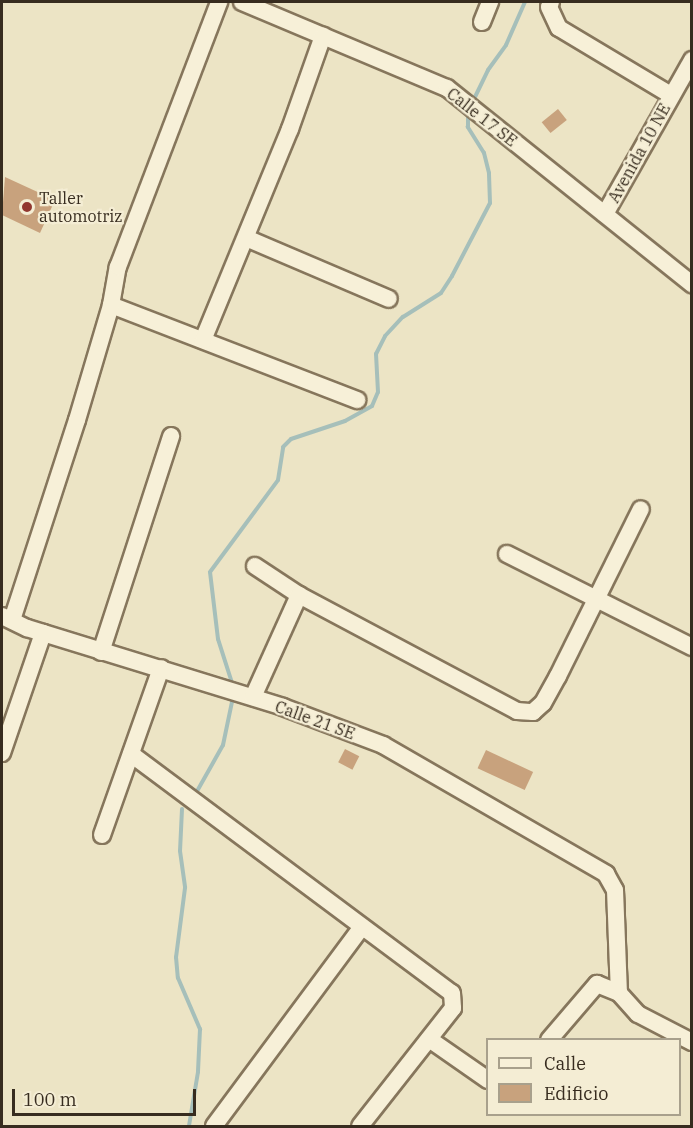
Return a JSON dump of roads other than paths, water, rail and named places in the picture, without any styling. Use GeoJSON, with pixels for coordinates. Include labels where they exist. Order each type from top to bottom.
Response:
{"type":"FeatureCollection","features":[{"type":"Feature","properties":{"kind":"street"},"geometry":{"type":"LineString","coordinates":[[7,618],[111,305],[118,267],[219,2]]}},
{"type":"Feature","properties":{"kind":"street","name":"Calle 17 SE"},"geometry":{"type":"LineString","coordinates":[[242,2],[447,88],[692,284]]}},
{"type":"Feature","properties":{"kind":"street"},"geometry":{"type":"LineString","coordinates":[[482,22],[490,2]]}},
{"type":"Feature","properties":{"kind":"street"},"geometry":{"type":"LineString","coordinates":[[551,2],[549,7],[559,28],[671,95]]}},
{"type":"Feature","properties":{"kind":"street"},"geometry":{"type":"LineString","coordinates":[[203,340],[246,237],[323,36]]}},
{"type":"Feature","properties":{"kind":"street","name":"Avenida 10 NE"},"geometry":{"type":"LineString","coordinates":[[605,214],[692,60]]}},
{"type":"Feature","properties":{"kind":"street"},"geometry":{"type":"LineString","coordinates":[[246,237],[389,300]]}},
{"type":"Feature","properties":{"kind":"street"},"geometry":{"type":"LineString","coordinates":[[111,305],[357,400]]}},
{"type":"Feature","properties":{"kind":"street"},"geometry":{"type":"LineString","coordinates":[[101,652],[171,436]]}},
{"type":"Feature","properties":{"kind":"street"},"geometry":{"type":"LineString","coordinates":[[255,566],[299,595],[517,711],[533,712],[543,703],[641,509]]}},
{"type":"Feature","properties":{"kind":"street"},"geometry":{"type":"LineString","coordinates":[[507,554],[597,597],[692,647]]}},
{"type":"Feature","properties":{"kind":"street"},"geometry":{"type":"LineString","coordinates":[[253,698],[299,595]]}},
{"type":"Feature","properties":{"kind":"street","name":"Calle 21 SE"},"geometry":{"type":"LineString","coordinates":[[7,618],[43,633],[101,652],[161,668],[253,698],[383,745],[606,874],[615,890],[619,993]]}},
{"type":"Feature","properties":{"kind":"street"},"geometry":{"type":"LineString","coordinates":[[2,753],[43,633]]}},
{"type":"Feature","properties":{"kind":"street"},"geometry":{"type":"LineString","coordinates":[[102,835],[161,668]]}},
{"type":"Feature","properties":{"kind":"street"},"geometry":{"type":"LineString","coordinates":[[131,754],[361,928],[452,993],[453,1008],[360,1126]]}},
{"type":"Feature","properties":{"kind":"street"},"geometry":{"type":"LineString","coordinates":[[214,1126],[361,928]]}},
{"type":"Feature","properties":{"kind":"street"},"geometry":{"type":"LineString","coordinates":[[551,1038],[597,984],[619,993],[638,1014],[692,1042]]}},
{"type":"Feature","properties":{"kind":"street"},"geometry":{"type":"LineString","coordinates":[[429,1038],[486,1079]]}},
{"type":"Feature","properties":{"kind":"waterway"},"geometry":{"type":"LineString","coordinates":[[474,99],[488,70],[506,45],[525,2]]}},
{"type":"Feature","properties":{"kind":"waterway"},"geometry":{"type":"LineString","coordinates":[[233,686],[218,639],[210,572],[278,480],[283,447],[291,439],[345,421],[372,406],[378,392],[376,354],[385,336],[403,317],[441,293],[452,276],[490,203],[489,173],[484,153],[468,127],[468,113]]}},
{"type":"Feature","properties":{"kind":"waterway"},"geometry":{"type":"LineString","coordinates":[[196,793],[223,745],[232,702]]}},
{"type":"Feature","properties":{"kind":"waterway"},"geometry":{"type":"LineString","coordinates":[[182,809],[180,851],[185,888],[176,957],[178,978],[200,1029],[198,1072],[189,1126]]}},
{"type":"Feature","properties":{"kind":"place","name":"Taller automotriz"},"geometry":{"type":"Point","coordinates":[27,207]}}]}
